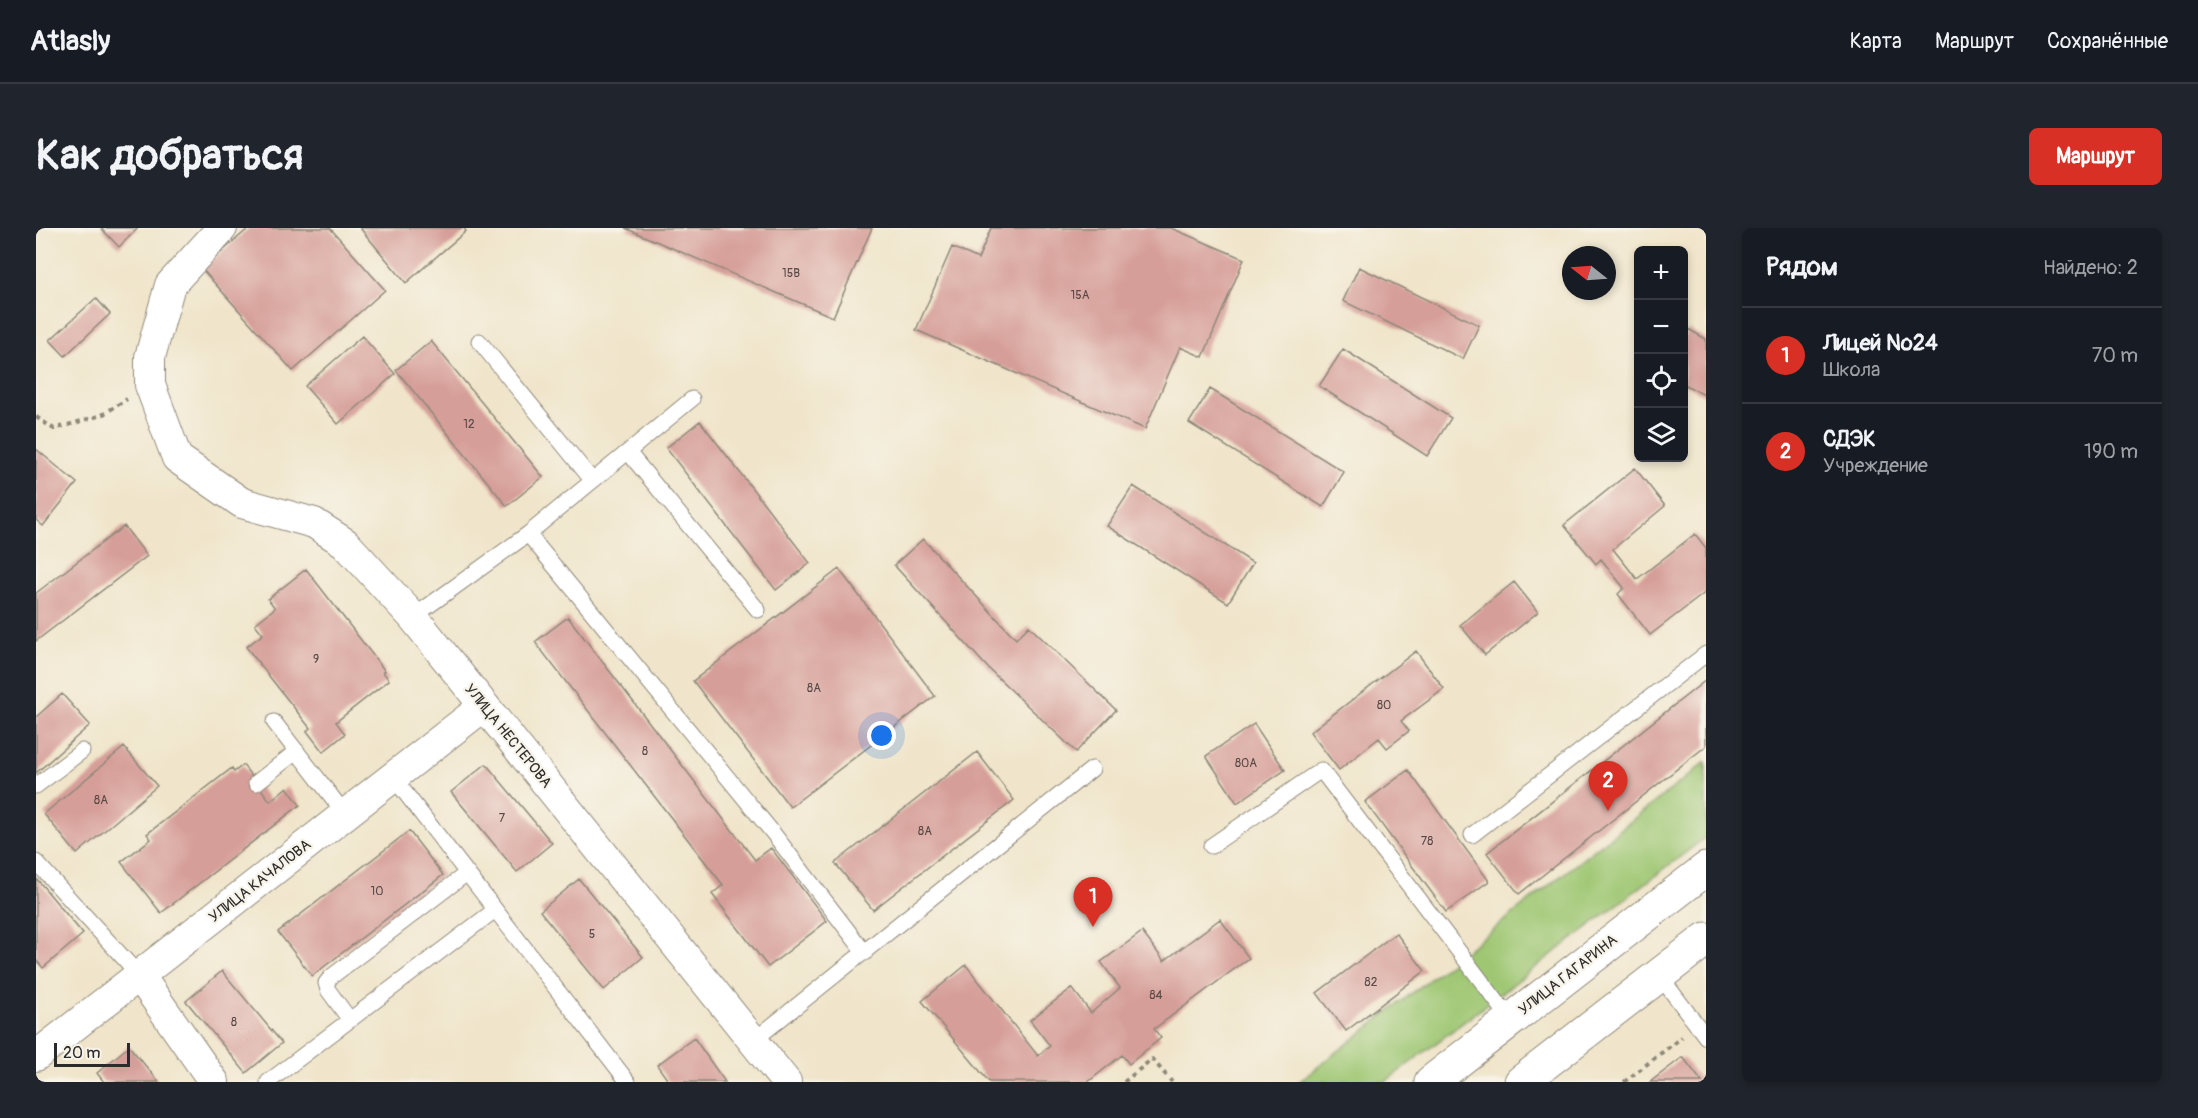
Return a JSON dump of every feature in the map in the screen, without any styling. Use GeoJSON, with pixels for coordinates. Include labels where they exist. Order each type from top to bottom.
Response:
{"type":"FeatureCollection","features":[{"type":"Feature","properties":{"kind":"main road","name":"УЛИЦА ГАГАРИНА"},"geometry":{"type":"LineString","coordinates":[[1431,1082],[1706,869]]}},
{"type":"Feature","properties":{"kind":"main road"},"geometry":{"type":"LineString","coordinates":[[1521,1082],[1706,939]]}},
{"type":"Feature","properties":{"kind":"street"},"geometry":{"type":"LineString","coordinates":[[150,385],[150,357],[170,285],[222,228]]}},
{"type":"Feature","properties":{"kind":"street","name":"УЛИЦА НЕСТЕРОВА"},"geometry":{"type":"LineString","coordinates":[[150,385],[177,458],[242,503],[314,523],[345,543],[413,617],[786,1082]]}},
{"type":"Feature","properties":{"kind":"street","name":"УЛИЦА КАЧАЛОВА"},"geometry":{"type":"LineString","coordinates":[[38,1051],[484,706]]}},
{"type":"Feature","properties":{"kind":"street"},"geometry":{"type":"LineString","coordinates":[[139,975],[214,1082]]}},
{"type":"Feature","properties":{"kind":"lane"},"geometry":{"type":"LineString","coordinates":[[479,341],[592,480]]}},
{"type":"Feature","properties":{"kind":"lane"},"geometry":{"type":"LineString","coordinates":[[413,617],[528,534],[692,399]]}},
{"type":"Feature","properties":{"kind":"lane"},"geometry":{"type":"LineString","coordinates":[[628,452],[758,610]]}},
{"type":"Feature","properties":{"kind":"lane"},"geometry":{"type":"LineString","coordinates":[[528,534],[773,833],[866,953]]}},
{"type":"Feature","properties":{"kind":"lane"},"geometry":{"type":"LineString","coordinates":[[1472,835],[1706,654]]}},
{"type":"Feature","properties":{"kind":"lane"},"geometry":{"type":"LineString","coordinates":[[274,722],[345,814]]}},
{"type":"Feature","properties":{"kind":"lane"},"geometry":{"type":"LineString","coordinates":[[36,786],[82,751]]}},
{"type":"Feature","properties":{"kind":"lane"},"geometry":{"type":"LineString","coordinates":[[256,783],[297,751]]}},
{"type":"Feature","properties":{"kind":"lane"},"geometry":{"type":"LineString","coordinates":[[753,1041],[866,953],[1092,769]]}},
{"type":"Feature","properties":{"kind":"lane"},"geometry":{"type":"LineString","coordinates":[[1211,846],[1321,770],[1511,1020]]}},
{"type":"Feature","properties":{"kind":"lane"},"geometry":{"type":"LineString","coordinates":[[393,777],[628,1082]]}},
{"type":"Feature","properties":{"kind":"lane"},"geometry":{"type":"LineString","coordinates":[[36,862],[139,975]]}},
{"type":"Feature","properties":{"kind":"lane"},"geometry":{"type":"LineString","coordinates":[[350,1020],[328,990],[326,983],[467,873]]}},
{"type":"Feature","properties":{"kind":"lane"},"geometry":{"type":"LineString","coordinates":[[268,1082],[495,910]]}},
{"type":"Feature","properties":{"kind":"lane"},"geometry":{"type":"LineString","coordinates":[[1659,975],[1702,1032]]}},
{"type":"Feature","properties":{"kind":"path"},"geometry":{"type":"LineString","coordinates":[[36,417],[54,429],[102,415],[150,385]]}},
{"type":"Feature","properties":{"kind":"path"},"geometry":{"type":"LineString","coordinates":[[1624,1082],[1702,1032]]}},
{"type":"Feature","properties":{"kind":"path"},"geometry":{"type":"LineString","coordinates":[[1124,1082],[1152,1059],[1172,1082]]}},
{"type":"Feature","properties":{"kind":"green space"},"geometry":{"type":"Polygon","coordinates":[[[1706,762],[1706,837],[1385,1082],[1299,1082],[1706,762]]]}},
{"type":"Feature","properties":{"kind":"building"},"geometry":{"type":"Polygon","coordinates":[[[101,228],[138,228],[119,247],[101,228]]]}},
{"type":"Feature","properties":{"kind":"building"},"geometry":{"type":"Polygon","coordinates":[[[249,228],[330,228],[385,290],[293,371],[202,269],[249,228]]]}},
{"type":"Feature","properties":{"kind":"building"},"geometry":{"type":"Polygon","coordinates":[[[360,228],[464,228],[466,231],[406,283],[360,228]]]}},
{"type":"Feature","properties":{"kind":"building"},"geometry":{"type":"Polygon","coordinates":[[[625,228],[872,228],[833,317],[625,228]]]}},
{"type":"Feature","properties":{"kind":"building"},"geometry":{"type":"Polygon","coordinates":[[[991,228],[1171,228],[1244,259],[1203,357],[1180,347],[1145,429],[916,330],[952,247],[978,259],[991,228]]]}},
{"type":"Feature","properties":{"kind":"building"},"geometry":{"type":"Polygon","coordinates":[[[1359,267],[1479,325],[1463,359],[1343,301],[1359,267]]]}},
{"type":"Feature","properties":{"kind":"building"},"geometry":{"type":"Polygon","coordinates":[[[96,298],[110,314],[65,356],[50,340],[96,298]]]}},
{"type":"Feature","properties":{"kind":"building"},"geometry":{"type":"Polygon","coordinates":[[[1688,329],[1706,339],[1706,396],[1688,386],[1688,329]]]}},
{"type":"Feature","properties":{"kind":"building"},"geometry":{"type":"Polygon","coordinates":[[[362,336],[395,374],[338,424],[305,386],[362,336]]]}},
{"type":"Feature","properties":{"kind":"building"},"geometry":{"type":"Polygon","coordinates":[[[431,341],[543,477],[507,506],[396,370],[431,341]]]}},
{"type":"Feature","properties":{"kind":"building"},"geometry":{"type":"Polygon","coordinates":[[[1343,349],[1451,418],[1427,456],[1319,386],[1343,349]]]}},
{"type":"Feature","properties":{"kind":"building"},"geometry":{"type":"Polygon","coordinates":[[[1210,389],[1344,472],[1323,507],[1189,423],[1210,389]]]}},
{"type":"Feature","properties":{"kind":"building"},"geometry":{"type":"Polygon","coordinates":[[[700,421],[810,563],[776,590],[666,448],[700,421]]]}},
{"type":"Feature","properties":{"kind":"building"},"geometry":{"type":"Polygon","coordinates":[[[36,449],[77,483],[43,526],[36,520],[36,449]]]}},
{"type":"Feature","properties":{"kind":"building"},"geometry":{"type":"Polygon","coordinates":[[[1635,468],[1665,506],[1613,549],[1637,579],[1695,534],[1706,548],[1706,592],[1650,635],[1618,594],[1624,588],[1601,559],[1596,564],[1564,525],[1635,468]]]}},
{"type":"Feature","properties":{"kind":"building"},"geometry":{"type":"Polygon","coordinates":[[[1133,486],[1253,563],[1228,603],[1107,526],[1133,486]]]}},
{"type":"Feature","properties":{"kind":"building"},"geometry":{"type":"Polygon","coordinates":[[[124,526],[147,556],[36,641],[36,593],[124,526]]]}},
{"type":"Feature","properties":{"kind":"building"},"geometry":{"type":"Polygon","coordinates":[[[923,539],[1016,639],[1029,626],[1116,710],[1076,752],[988,668],[894,565],[923,539]]]}},
{"type":"Feature","properties":{"kind":"building"},"geometry":{"type":"Polygon","coordinates":[[[306,569],[385,671],[383,672],[389,680],[336,722],[345,734],[323,752],[307,731],[310,728],[246,647],[263,634],[255,624],[275,608],[268,599],[306,569]]]}},
{"type":"Feature","properties":{"kind":"building"},"geometry":{"type":"Polygon","coordinates":[[[839,569],[935,696],[790,807],[693,681],[839,569]]]}},
{"type":"Feature","properties":{"kind":"building"},"geometry":{"type":"Polygon","coordinates":[[[1514,582],[1538,612],[1485,655],[1460,625],[1514,582]]]}},
{"type":"Feature","properties":{"kind":"building"},"geometry":{"type":"Polygon","coordinates":[[[568,617],[755,860],[771,848],[827,921],[768,967],[712,894],[723,885],[535,642],[568,617]]]}},
{"type":"Feature","properties":{"kind":"building"},"geometry":{"type":"Polygon","coordinates":[[[1416,651],[1444,689],[1401,721],[1409,731],[1387,748],[1379,738],[1339,770],[1310,732],[1416,651]]]}},
{"type":"Feature","properties":{"kind":"building"},"geometry":{"type":"Polygon","coordinates":[[[1706,680],[1706,746],[1519,894],[1487,853],[1706,680]]]}},
{"type":"Feature","properties":{"kind":"building"},"geometry":{"type":"Polygon","coordinates":[[[62,694],[90,725],[36,773],[36,717],[62,694]]]}},
{"type":"Feature","properties":{"kind":"building"},"geometry":{"type":"Polygon","coordinates":[[[1254,724],[1285,770],[1237,803],[1206,756],[1254,724]]]}},
{"type":"Feature","properties":{"kind":"building"},"geometry":{"type":"Polygon","coordinates":[[[124,747],[157,786],[77,854],[44,814],[124,747]]]}},
{"type":"Feature","properties":{"kind":"building"},"geometry":{"type":"Polygon","coordinates":[[[977,752],[1014,800],[873,910],[835,863],[977,752]]]}},
{"type":"Feature","properties":{"kind":"building"},"geometry":{"type":"Polygon","coordinates":[[[486,764],[552,843],[517,872],[451,792],[486,764]]]}},
{"type":"Feature","properties":{"kind":"building"},"geometry":{"type":"Polygon","coordinates":[[[243,765],[270,801],[287,787],[300,805],[161,913],[121,862],[151,839],[147,834],[232,768],[234,772],[243,765]]]}},
{"type":"Feature","properties":{"kind":"building"},"geometry":{"type":"Polygon","coordinates":[[[1408,770],[1489,881],[1446,912],[1365,802],[1408,770]]]}},
{"type":"Feature","properties":{"kind":"building"},"geometry":{"type":"Polygon","coordinates":[[[409,831],[443,875],[312,976],[278,932],[409,831]]]}},
{"type":"Feature","properties":{"kind":"building"},"geometry":{"type":"Polygon","coordinates":[[[36,878],[83,934],[43,968],[36,960],[36,878]]]}},
{"type":"Feature","properties":{"kind":"building"},"geometry":{"type":"Polygon","coordinates":[[[579,879],[643,957],[604,990],[540,911],[579,879]]]}},
{"type":"Feature","properties":{"kind":"building"},"geometry":{"type":"Polygon","coordinates":[[[1220,919],[1249,958],[1154,1029],[1161,1038],[1129,1064],[1122,1055],[1088,1082],[989,1082],[922,1001],[966,965],[1038,1056],[1050,1046],[1030,1020],[1072,988],[1091,1013],[1120,988],[1101,962],[1142,932],[1164,961],[1220,919]]]}},
{"type":"Feature","properties":{"kind":"building"},"geometry":{"type":"Polygon","coordinates":[[[1396,933],[1425,971],[1346,1031],[1317,993],[1396,933]]]}},
{"type":"Feature","properties":{"kind":"building"},"geometry":{"type":"Polygon","coordinates":[[[222,971],[282,1043],[246,1073],[186,1001],[222,971]]]}},
{"type":"Feature","properties":{"kind":"building"},"geometry":{"type":"Polygon","coordinates":[[[694,1038],[725,1082],[669,1082],[657,1065],[694,1038]]]}},
{"type":"Feature","properties":{"kind":"building"},"geometry":{"type":"Polygon","coordinates":[[[129,1046],[159,1082],[104,1082],[97,1073],[129,1046]]]}},
{"type":"Feature","properties":{"kind":"building"},"geometry":{"type":"Polygon","coordinates":[[[1683,1057],[1702,1082],[1650,1082],[1683,1057]]]}},
{"type":"Feature","properties":{"kind":"place","name":"СДЭК"},"geometry":{"type":"Point","coordinates":[1608,811]}},
{"type":"Feature","properties":{"kind":"place","name":"Лицей №24"},"geometry":{"type":"Point","coordinates":[1093,927]}}]}
